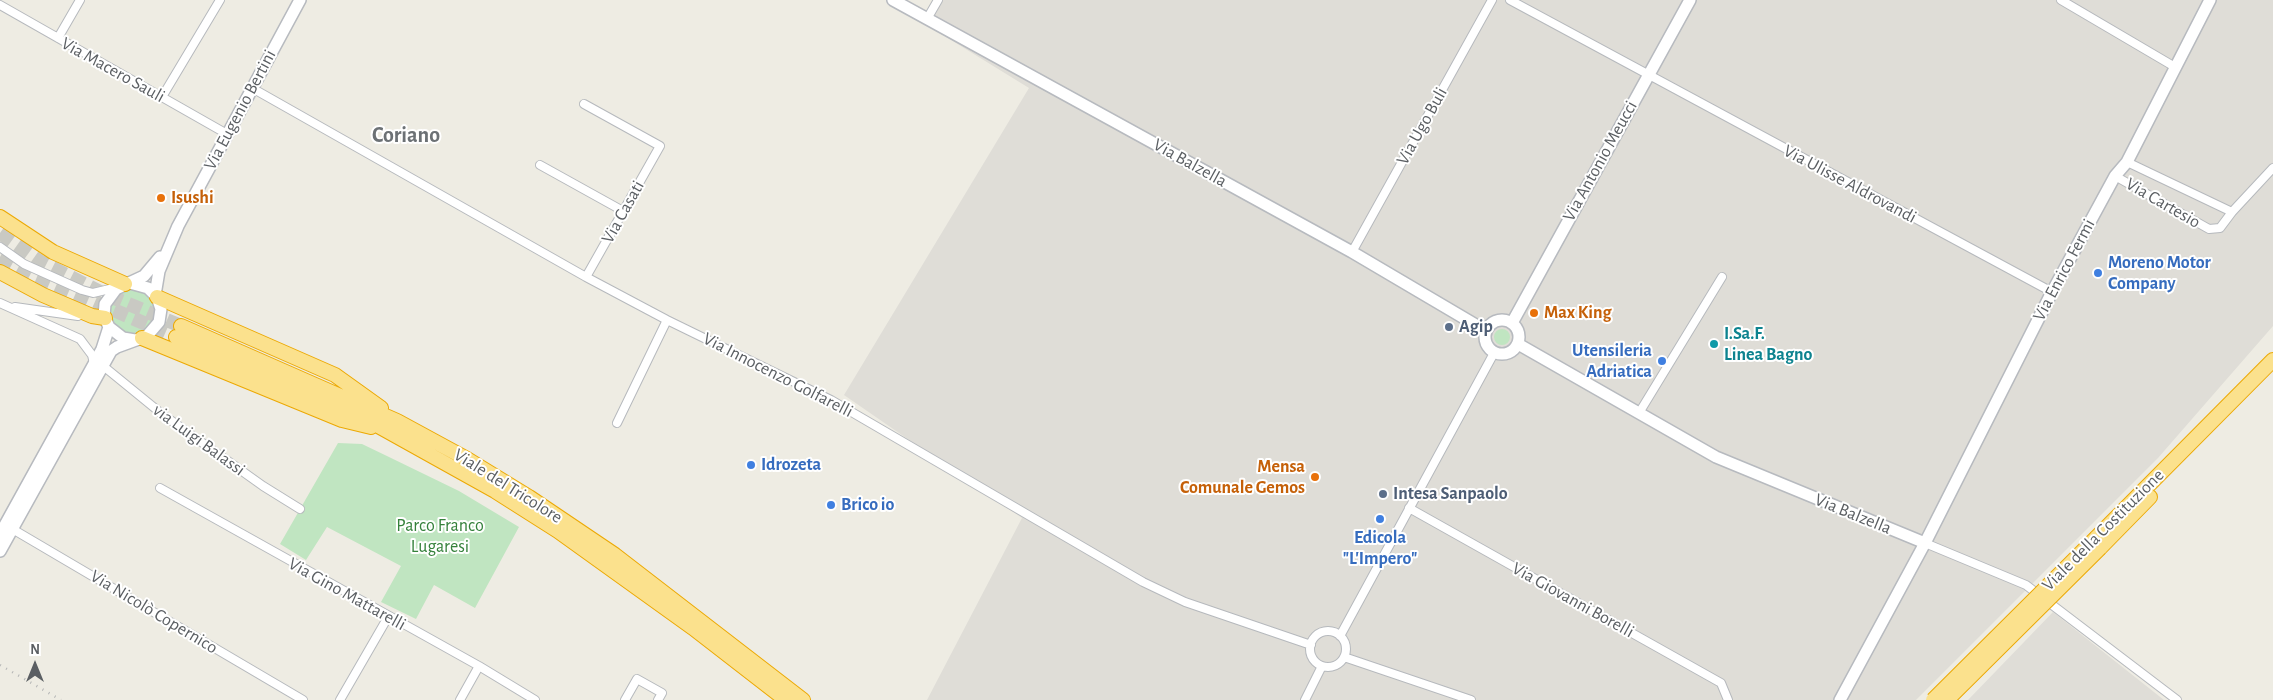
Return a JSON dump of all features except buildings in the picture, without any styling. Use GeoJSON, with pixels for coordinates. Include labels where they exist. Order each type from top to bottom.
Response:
{"type":"FeatureCollection","features":[{"type":"Feature","properties":{"kind":"highway"},"geometry":{"type":"LineString","coordinates":[[0,217],[53,252],[125,285]]}},
{"type":"Feature","properties":{"kind":"highway"},"geometry":{"type":"LineString","coordinates":[[0,272],[43,295],[107,322]]}},
{"type":"Feature","properties":{"kind":"highway"},"geometry":{"type":"LineString","coordinates":[[156,296],[335,375],[360,392],[392,425]]}},
{"type":"Feature","properties":{"kind":"highway","name":"Viale del Tricolore"},"geometry":{"type":"LineString","coordinates":[[178,331],[467,459],[529,497],[615,555],[804,700]]}},
{"type":"Feature","properties":{"kind":"highway"},"geometry":{"type":"LineString","coordinates":[[138,339],[342,420],[392,425]]}},
{"type":"Feature","properties":{"kind":"highway","name":"Viale della Costituzione"},"geometry":{"type":"LineString","coordinates":[[1947,700],[2273,360]]}},
{"type":"Feature","properties":{"kind":"highway","name":"Viale della Costituzione"},"geometry":{"type":"LineString","coordinates":[[1932,700],[2098,543],[2273,373]]}},
{"type":"Feature","properties":{"kind":"highway","name":"Viale del Tricolore"},"geometry":{"type":"LineString","coordinates":[[392,425],[558,531],[693,628],[786,700]]}},
{"type":"Feature","properties":{"kind":"street"},"geometry":{"type":"LineString","coordinates":[[58,38],[80,0]]}},
{"type":"Feature","properties":{"kind":"street"},"geometry":{"type":"LineString","coordinates":[[162,97],[220,0]]}},
{"type":"Feature","properties":{"kind":"street","name":"Via Eugenio Bertini"},"geometry":{"type":"LineString","coordinates":[[0,551],[6,529],[98,365],[111,351],[152,332],[159,322],[161,309],[156,296],[159,271],[167,248],[300,0]]}},
{"type":"Feature","properties":{"kind":"street","name":"Via Balzella"},"geometry":{"type":"LineString","coordinates":[[893,0],[1352,252],[1486,330]]}},
{"type":"Feature","properties":{"kind":"street"},"geometry":{"type":"LineString","coordinates":[[927,19],[938,0]]}},
{"type":"Feature","properties":{"kind":"street","name":"Via Ugo Buli"},"geometry":{"type":"LineString","coordinates":[[1352,252],[1492,0]]}},
{"type":"Feature","properties":{"kind":"street","name":"Via Ulisse Aldrovandi"},"geometry":{"type":"LineString","coordinates":[[1510,0],[1647,76],[2052,292]]}},
{"type":"Feature","properties":{"kind":"street","name":"Via Antonio Meucci"},"geometry":{"type":"LineString","coordinates":[[1512,323],[1690,0]]}},
{"type":"Feature","properties":{"kind":"street"},"geometry":{"type":"LineString","coordinates":[[2061,0],[2175,68]]}},
{"type":"Feature","properties":{"kind":"street","name":"Via Enrico Fermi"},"geometry":{"type":"LineString","coordinates":[[1840,700],[1925,543],[2052,292],[2115,176],[2127,162],[2210,0]]}},
{"type":"Feature","properties":{"kind":"street","name":"Via Macero Sauli"},"geometry":{"type":"LineString","coordinates":[[0,5],[227,134]]}},
{"type":"Feature","properties":{"kind":"street","name":"Via Innocenzo Golfarelli"},"geometry":{"type":"LineString","coordinates":[[252,88],[586,277],[667,320],[831,400],[1143,582],[1185,602],[1310,645]]}},
{"type":"Feature","properties":{"kind":"street","name":"Via Casati"},"geometry":{"type":"LineString","coordinates":[[584,104],[660,146],[586,277]]}},
{"type":"Feature","properties":{"kind":"street","name":"Via Cartesio"},"geometry":{"type":"LineString","coordinates":[[2127,162],[2232,212]]}},
{"type":"Feature","properties":{"kind":"street"},"geometry":{"type":"LineString","coordinates":[[540,165],[624,211]]}},
{"type":"Feature","properties":{"kind":"street","name":"Via Cartesio"},"geometry":{"type":"LineString","coordinates":[[2115,176],[2209,229],[2220,228],[2232,212],[2273,168]]}},
{"type":"Feature","properties":{"kind":"street"},"geometry":{"type":"LineString","coordinates":[[0,248],[24,264],[82,290],[94,293],[125,285],[142,285],[156,296]]}},
{"type":"Feature","properties":{"kind":"street","name":"Via Eugenio Bertini"},"geometry":{"type":"LineString","coordinates":[[98,365],[107,322],[104,310],[108,298],[125,285],[144,276],[167,248]]}},
{"type":"Feature","properties":{"kind":"street"},"geometry":{"type":"LineString","coordinates":[[1639,413],[1722,277]]}},
{"type":"Feature","properties":{"kind":"street"},"geometry":{"type":"LineString","coordinates":[[0,303],[80,340],[98,365]]}},
{"type":"Feature","properties":{"kind":"street"},"geometry":{"type":"LineString","coordinates":[[11,307],[59,312],[75,315],[93,322],[107,322],[123,338],[138,339]]}},
{"type":"Feature","properties":{"kind":"street"},"geometry":{"type":"LineString","coordinates":[[617,424],[667,320]]}},
{"type":"Feature","properties":{"kind":"street"},"geometry":{"type":"LineString","coordinates":[[1497,320],[1512,323],[1519,332],[1518,344],[1515,349],[1505,354],[1494,353],[1485,341],[1488,326],[1497,320]]}},
{"type":"Feature","properties":{"kind":"street","name":"Via Balzella"},"geometry":{"type":"LineString","coordinates":[[1518,344],[1716,457],[2026,585],[2177,700]]}},
{"type":"Feature","properties":{"kind":"street"},"geometry":{"type":"LineString","coordinates":[[1340,636],[1494,353]]}},
{"type":"Feature","properties":{"kind":"street","name":"via Luigi Balassi"},"geometry":{"type":"LineString","coordinates":[[98,365],[162,414],[263,486],[300,509]]}},
{"type":"Feature","properties":{"kind":"street","name":"Via Gino Mattarelli"},"geometry":{"type":"LineString","coordinates":[[160,488],[388,617],[479,666],[535,700]]}},
{"type":"Feature","properties":{"kind":"street","name":"Via Giovanni Borelli"},"geometry":{"type":"LineString","coordinates":[[1410,508],[1721,683],[1728,700]]}},
{"type":"Feature","properties":{"kind":"street","name":"Via Nicolò Copernico"},"geometry":{"type":"LineString","coordinates":[[6,529],[303,700]]}},
{"type":"Feature","properties":{"kind":"street"},"geometry":{"type":"LineString","coordinates":[[340,700],[388,617]]}},
{"type":"Feature","properties":{"kind":"street"},"geometry":{"type":"LineString","coordinates":[[1331,631],[1340,636],[1346,646],[1344,657],[1333,666],[1318,664],[1311,656],[1310,645],[1312,640],[1320,633],[1331,631]]}},
{"type":"Feature","properties":{"kind":"street"},"geometry":{"type":"LineString","coordinates":[[1344,657],[1471,700]]}},
{"type":"Feature","properties":{"kind":"street"},"geometry":{"type":"LineString","coordinates":[[460,700],[479,666]]}},
{"type":"Feature","properties":{"kind":"street"},"geometry":{"type":"LineString","coordinates":[[1305,700],[1322,666]]}},
{"type":"Feature","properties":{"kind":"street"},"geometry":{"type":"LineString","coordinates":[[625,700],[637,679],[662,693],[658,700]]}},
{"type":"Feature","properties":{"kind":"shaded area"},"geometry":{"type":"Polygon","coordinates":[[[938,0],[2273,0],[2273,326],[2158,458],[1916,700],[927,700],[1022,518],[844,395],[1029,88],[925,24],[938,0]]]}},
{"type":"Feature","properties":{"kind":"shaded area"},"geometry":{"type":"Polygon","coordinates":[[[2053,612],[2164,700],[1968,700],[2053,612]]]}},
{"type":"Feature","properties":{"kind":"green space"},"geometry":{"type":"Polygon","coordinates":[[[132,289],[145,293],[151,299],[155,312],[151,325],[145,331],[132,335],[119,331],[113,325],[109,312],[113,299],[119,293],[132,289]]]}},
{"type":"Feature","properties":{"kind":"green space"},"geometry":{"type":"Polygon","coordinates":[[[1502,329],[1508,331],[1510,337],[1508,343],[1502,345],[1496,343],[1494,337],[1496,331],[1502,329]]]}},
{"type":"Feature","properties":{"kind":"green space","name":"Parco Franco Lugaresi"},"geometry":{"type":"Polygon","coordinates":[[[338,443],[362,444],[459,491],[519,527],[475,608],[434,585],[416,619],[381,602],[401,566],[327,527],[306,560],[280,544],[338,443]]]}},
{"type":"Feature","properties":{"kind":"tunnel"},"geometry":{"type":"LineString","coordinates":[[0,233],[39,261],[100,292],[181,326]]}},
{"type":"Feature","properties":{"kind":"tunnel"},"geometry":{"type":"LineString","coordinates":[[0,257],[33,275],[176,337]]}},
{"type":"Feature","properties":{"kind":"railway"},"geometry":{"type":"LineString","coordinates":[[0,665],[61,700]]}},
{"type":"Feature","properties":{"kind":"place","name":"Isushi"},"geometry":{"type":"Point","coordinates":[161,198]}},
{"type":"Feature","properties":{"kind":"place","name":"Moreno Motor Company"},"geometry":{"type":"Point","coordinates":[2098,273]}},
{"type":"Feature","properties":{"kind":"place","name":"Max King"},"geometry":{"type":"Point","coordinates":[1534,313]}},
{"type":"Feature","properties":{"kind":"place","name":"Agip"},"geometry":{"type":"Point","coordinates":[1449,327]}},
{"type":"Feature","properties":{"kind":"place","name":"I.Sa.F. Linea Bagno"},"geometry":{"type":"Point","coordinates":[1714,344]}},
{"type":"Feature","properties":{"kind":"place","name":"Utensileria Adriatica"},"geometry":{"type":"Point","coordinates":[1662,361]}},
{"type":"Feature","properties":{"kind":"place","name":"Idrozeta"},"geometry":{"type":"Point","coordinates":[751,465]}},
{"type":"Feature","properties":{"kind":"place","name":"Mensa Comunale Gemos"},"geometry":{"type":"Point","coordinates":[1315,477]}},
{"type":"Feature","properties":{"kind":"place","name":"Intesa Sanpaolo"},"geometry":{"type":"Point","coordinates":[1383,494]}},
{"type":"Feature","properties":{"kind":"place","name":"Brico io"},"geometry":{"type":"Point","coordinates":[831,505]}},
{"type":"Feature","properties":{"kind":"place","name":"Edicola \"L'Impero\""},"geometry":{"type":"Point","coordinates":[1380,519]}},
{"type":"Feature","properties":{"kind":"district","name":"Coriano"},"geometry":{"type":"Point","coordinates":[406,135]}}]}
